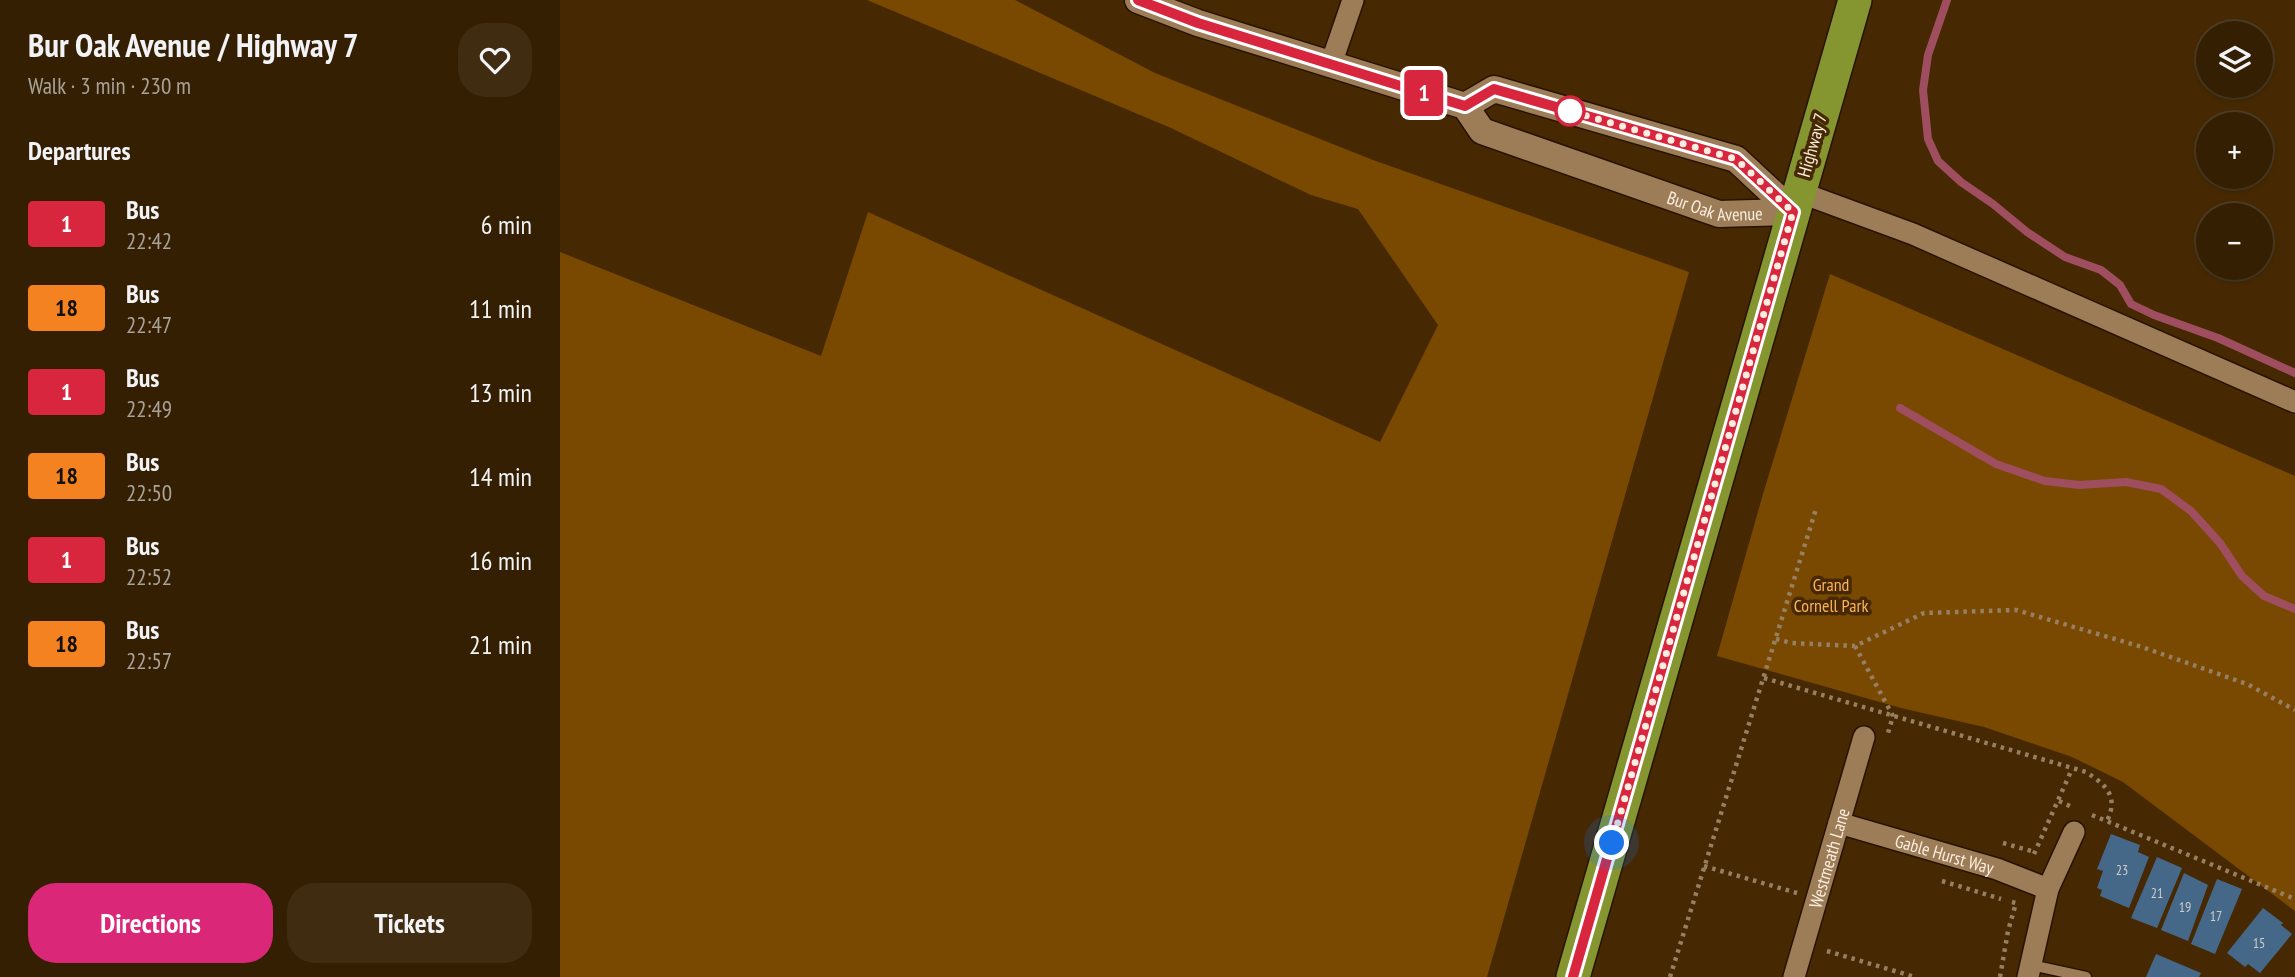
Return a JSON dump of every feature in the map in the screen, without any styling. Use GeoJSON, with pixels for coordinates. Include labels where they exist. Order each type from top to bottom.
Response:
{"type":"FeatureCollection","features":[{"type":"Feature","properties":{"kind":"main road","name":"Highway 7"},"geometry":{"type":"LineString","coordinates":[[1573,977],[1855,0]]}},
{"type":"Feature","properties":{"kind":"street"},"geometry":{"type":"LineString","coordinates":[[1138,0],[1198,23],[1465,106]]}},
{"type":"Feature","properties":{"kind":"street"},"geometry":{"type":"LineString","coordinates":[[1331,64],[1353,0]]}},
{"type":"Feature","properties":{"kind":"street","name":"Bur Oak Avenue"},"geometry":{"type":"LineString","coordinates":[[1796,202],[1718,214],[1482,131],[1465,106],[1494,89],[1736,159],[1796,202],[1913,234],[2295,402]]}},
{"type":"Feature","properties":{"kind":"street","name":"Westmeath Lane"},"geometry":{"type":"LineString","coordinates":[[1794,977],[1864,737]]}},
{"type":"Feature","properties":{"kind":"street","name":"Gable Hurst Way"},"geometry":{"type":"LineString","coordinates":[[1839,823],[1997,869],[2048,889]]}},
{"type":"Feature","properties":{"kind":"street"},"geometry":{"type":"LineString","coordinates":[[2029,971],[2048,889],[2074,832]]}},
{"type":"Feature","properties":{"kind":"lane"},"geometry":{"type":"LineString","coordinates":[[2029,971],[2086,977]]}},
{"type":"Feature","properties":{"kind":"path"},"geometry":{"type":"LineString","coordinates":[[1670,977],[1816,509]]}},
{"type":"Feature","properties":{"kind":"path"},"geometry":{"type":"LineString","coordinates":[[1776,639],[1791,643],[1855,646],[1924,613],[2016,610],[2142,647],[2234,679],[2295,710]]}},
{"type":"Feature","properties":{"kind":"path"},"geometry":{"type":"LineString","coordinates":[[1855,646],[1893,716],[1885,742]]}},
{"type":"Feature","properties":{"kind":"path"},"geometry":{"type":"LineString","coordinates":[[1764,678],[2086,772],[2105,786],[2111,797],[2107,821],[2295,899]]}},
{"type":"Feature","properties":{"kind":"path"},"geometry":{"type":"LineString","coordinates":[[2032,860],[2072,769]]}},
{"type":"Feature","properties":{"kind":"path"},"geometry":{"type":"LineString","coordinates":[[1996,841],[2035,852]]}},
{"type":"Feature","properties":{"kind":"path"},"geometry":{"type":"LineString","coordinates":[[1704,866],[1803,894]]}},
{"type":"Feature","properties":{"kind":"path"},"geometry":{"type":"LineString","coordinates":[[1930,877],[2016,904],[2000,977]]}},
{"type":"Feature","properties":{"kind":"path"},"geometry":{"type":"LineString","coordinates":[[1819,949],[1915,977]]}},
{"type":"Feature","properties":{"kind":"green space"},"geometry":{"type":"Polygon","coordinates":[[[867,0],[1015,0],[1155,73],[1373,160],[1689,272],[1487,977],[560,977],[560,252],[821,356],[868,212],[1380,442],[1438,325],[1358,209],[1311,195],[1171,128],[867,0]]]}},
{"type":"Feature","properties":{"kind":"green space","name":"Grand Cornell Park"},"geometry":{"type":"Polygon","coordinates":[[[1830,274],[2295,476],[2295,911],[2123,782],[2072,757],[1984,727],[1901,708],[1717,656],[1830,274]]]}},
{"type":"Feature","properties":{"kind":"building"},"geometry":{"type":"Polygon","coordinates":[[[2111,834],[2140,845],[2138,852],[2149,857],[2129,908],[2100,896],[2102,890],[2097,888],[2103,871],[2097,869],[2111,834]]]}},
{"type":"Feature","properties":{"kind":"building"},"geometry":{"type":"Polygon","coordinates":[[[2157,857],[2182,868],[2157,928],[2131,918],[2157,857]]]}},
{"type":"Feature","properties":{"kind":"building"},"geometry":{"type":"Polygon","coordinates":[[[2184,873],[2208,885],[2188,941],[2161,930],[2184,873]]]}},
{"type":"Feature","properties":{"kind":"building"},"geometry":{"type":"Polygon","coordinates":[[[2217,879],[2242,889],[2215,954],[2191,944],[2217,879]]]}},
{"type":"Feature","properties":{"kind":"building"},"geometry":{"type":"Polygon","coordinates":[[[2263,908],[2283,923],[2281,925],[2292,934],[2260,973],[2248,964],[2245,967],[2227,953],[2263,908]]]}},
{"type":"Feature","properties":{"kind":"building"},"geometry":{"type":"Polygon","coordinates":[[[2156,954],[2201,973],[2199,977],[2146,977],[2156,954]]]}},
{"type":"Feature","properties":{"kind":"waterway"},"geometry":{"type":"LineString","coordinates":[[1947,0],[1928,55],[1923,90],[1928,139],[1938,161],[2027,232],[2065,257],[2101,270],[2120,285],[2131,304],[2218,338],[2295,373]]}},
{"type":"Feature","properties":{"kind":"waterway"},"geometry":{"type":"LineString","coordinates":[[1900,408],[1996,464],[2045,481],[2079,485],[2126,482],[2161,489],[2191,511],[2220,543],[2242,576],[2264,596],[2295,609]]}},
{"type":"Feature","properties":{"kind":"bus line","name":"1"},"geometry":{"type":"LineString","coordinates":[[1138,0],[1198,23],[1465,106],[1494,89],[1736,159],[1793,212],[1573,977]]}},
{"type":"Feature","properties":{"kind":"route"},"geometry":{"type":"LineString","coordinates":[[1570,111],[1566,110],[1736,159],[1793,212],[1612,843]]}}]}
